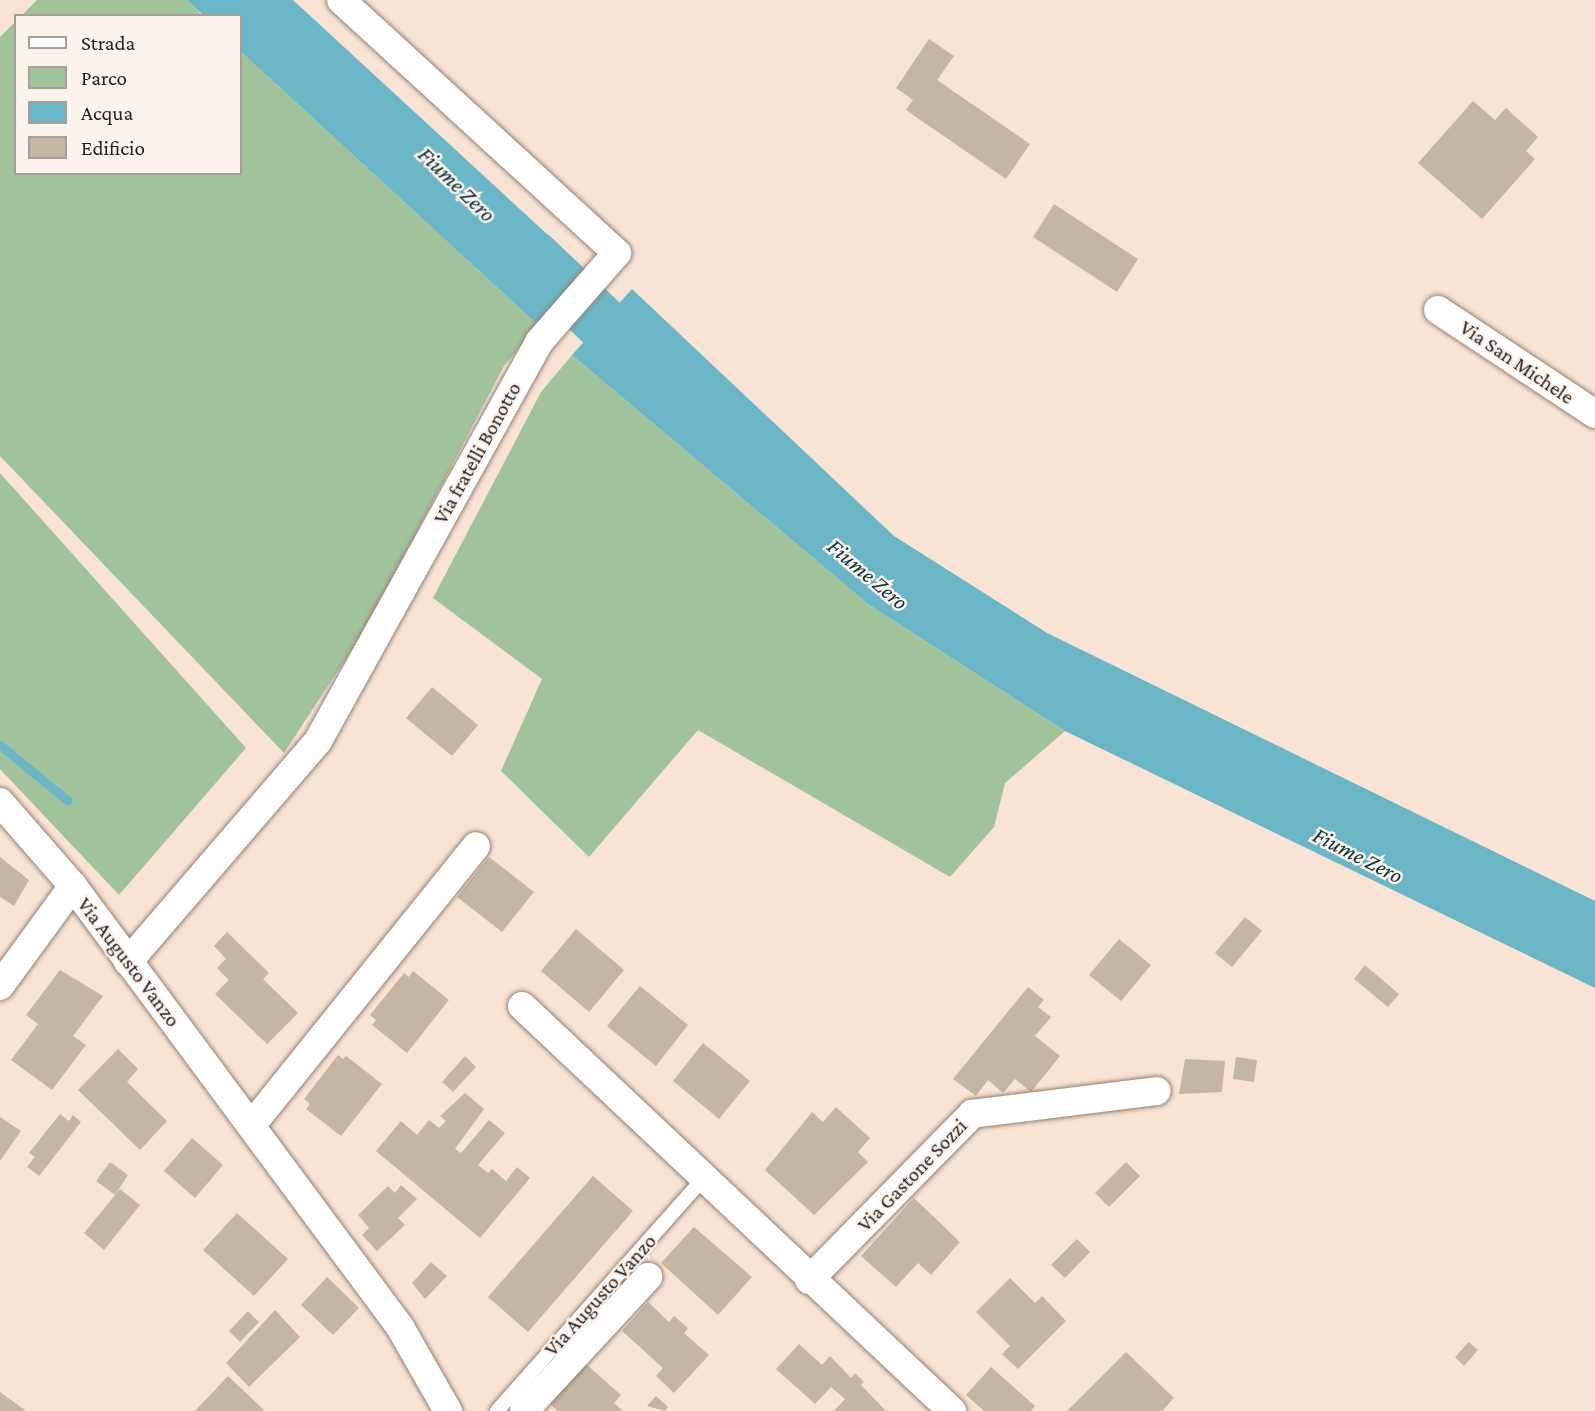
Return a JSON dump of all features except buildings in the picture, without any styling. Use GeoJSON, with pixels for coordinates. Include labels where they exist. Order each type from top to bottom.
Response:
{"type":"FeatureCollection","features":[{"type":"Feature","properties":{"kind":"street","name":"Via fratelli Bonotto"},"geometry":{"type":"LineString","coordinates":[[128,961],[318,741],[539,342],[606,270],[617,253],[341,0]]}},
{"type":"Feature","properties":{"kind":"street","name":"Via San Michele"},"geometry":{"type":"LineString","coordinates":[[1438,310],[1595,414]]}},
{"type":"Feature","properties":{"kind":"street","name":"Via Augusto Vanzo"},"geometry":{"type":"LineString","coordinates":[[0,802],[72,886],[400,1327],[448,1411]]}},
{"type":"Feature","properties":{"kind":"street"},"geometry":{"type":"LineString","coordinates":[[251,1126],[476,846]]}},
{"type":"Feature","properties":{"kind":"street"},"geometry":{"type":"LineString","coordinates":[[0,986],[72,886]]}},
{"type":"Feature","properties":{"kind":"street"},"geometry":{"type":"LineString","coordinates":[[522,1006],[809,1280],[952,1411]]}},
{"type":"Feature","properties":{"kind":"street","name":"Via Gastone Sozzi"},"geometry":{"type":"LineString","coordinates":[[809,1280],[972,1114],[1157,1091]]}},
{"type":"Feature","properties":{"kind":"street","name":"Via Augusto Vanzo"},"geometry":{"type":"LineString","coordinates":[[524,1411],[648,1277]]}},
{"type":"Feature","properties":{"kind":"lane","name":"Via Augusto Vanzo"},"geometry":{"type":"LineString","coordinates":[[497,1411],[703,1179]]}},
{"type":"Feature","properties":{"kind":"green space"},"geometry":{"type":"Polygon","coordinates":[[[37,0],[187,0],[201,14],[23,14],[37,0]]]}},
{"type":"Feature","properties":{"kind":"green space"},"geometry":{"type":"Polygon","coordinates":[[[14,23],[14,175],[242,175],[242,53],[538,325],[504,366],[368,625],[284,753],[0,456],[0,37],[14,23]]]}},
{"type":"Feature","properties":{"kind":"green space"},"geometry":{"type":"Polygon","coordinates":[[[572,355],[868,604],[1065,731],[1005,783],[994,827],[950,877],[698,730],[589,857],[501,771],[542,679],[433,598],[541,392],[572,355]]]}},
{"type":"Feature","properties":{"kind":"green space"},"geometry":{"type":"Polygon","coordinates":[[[0,473],[246,748],[119,895],[0,769],[0,473]]]}},
{"type":"Feature","properties":{"kind":"water"},"geometry":{"type":"Polygon","coordinates":[[[187,0],[293,0],[587,271],[538,325],[242,53],[242,14],[202,14],[187,0]]]}},
{"type":"Feature","properties":{"kind":"water"},"geometry":{"type":"Polygon","coordinates":[[[632,289],[894,536],[1047,633],[1595,901],[1595,988],[1065,731],[868,604],[572,355],[632,289]]]}},
{"type":"Feature","properties":{"kind":"waterway","name":"Fiume Zero"},"geometry":{"type":"LineString","coordinates":[[534,258],[656,375]]}},
{"type":"Feature","properties":{"kind":"waterway"},"geometry":{"type":"LineString","coordinates":[[0,745],[67,800]]}}]}
